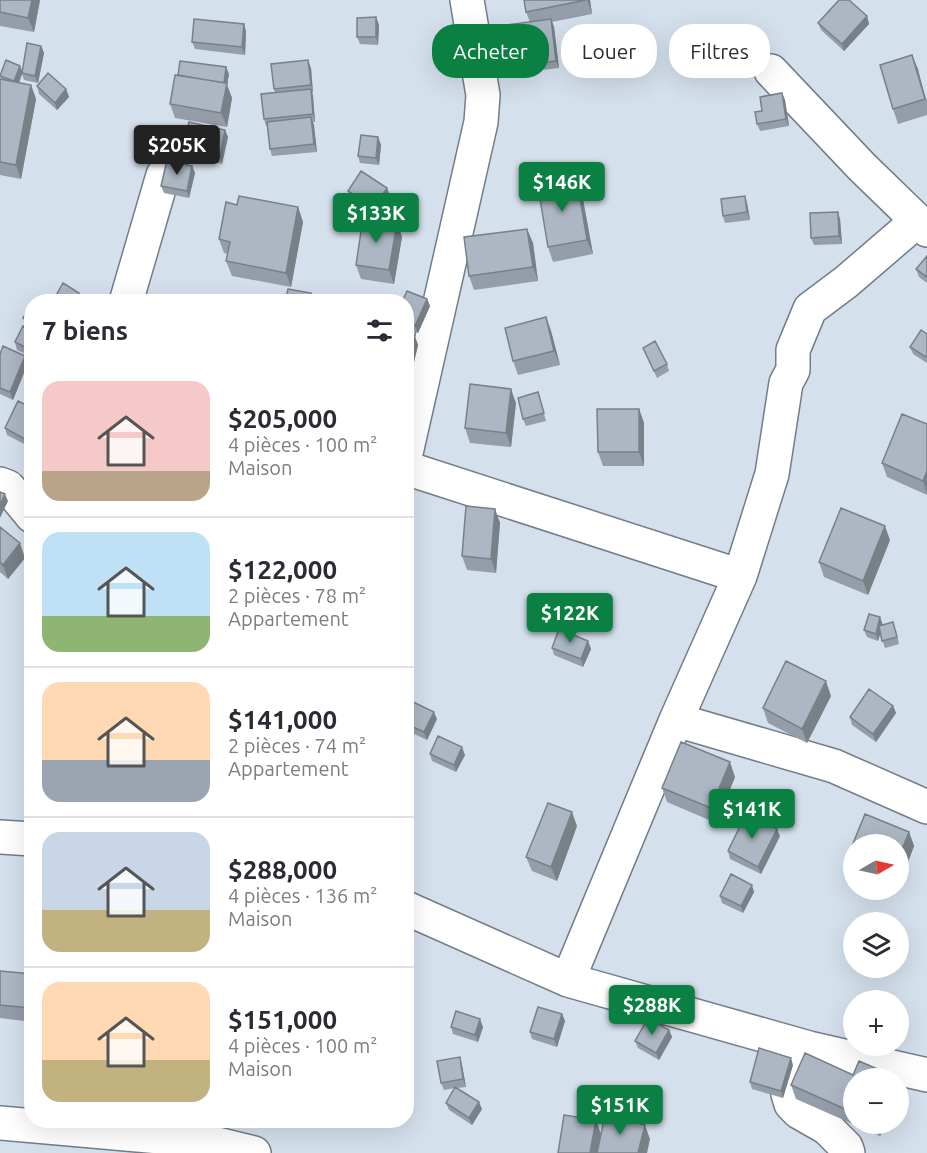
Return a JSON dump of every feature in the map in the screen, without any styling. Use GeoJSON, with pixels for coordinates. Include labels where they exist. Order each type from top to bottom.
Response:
{"type":"FeatureCollection","features":[{"type":"Feature","properties":{"kind":"street"},"geometry":{"type":"LineString","coordinates":[[414,418],[482,122],[483,95],[467,0]]}},
{"type":"Feature","properties":{"kind":"street"},"geometry":{"type":"LineString","coordinates":[[568,980],[676,720],[740,576],[772,474],[786,383],[793,370],[793,350],[810,309],[922,226],[862,167],[771,71]]}},
{"type":"Feature","properties":{"kind":"street"},"geometry":{"type":"LineString","coordinates":[[128,294],[163,175]]}},
{"type":"Feature","properties":{"kind":"street"},"geometry":{"type":"LineString","coordinates":[[414,471],[740,576]]}},
{"type":"Feature","properties":{"kind":"street"},"geometry":{"type":"LineString","coordinates":[[0,484],[8,487],[24,506]]}},
{"type":"Feature","properties":{"kind":"street"},"geometry":{"type":"LineString","coordinates":[[676,720],[834,766],[927,807]]}},
{"type":"Feature","properties":{"kind":"street"},"geometry":{"type":"LineString","coordinates":[[0,837],[24,838]]}},
{"type":"Feature","properties":{"kind":"street"},"geometry":{"type":"LineString","coordinates":[[414,912],[568,980],[809,1048],[927,1075]]}},
{"type":"Feature","properties":{"kind":"street"},"geometry":{"type":"LineString","coordinates":[[809,1048],[788,1094],[791,1104],[799,1112],[827,1128],[846,1147],[848,1153]]}},
{"type":"Feature","properties":{"kind":"street"},"geometry":{"type":"LineString","coordinates":[[0,1123],[24,1124]]}},
{"type":"Feature","properties":{"kind":"street"},"geometry":{"type":"LineString","coordinates":[[130,1128],[208,1131],[254,1153]]}},
{"type":"Feature","properties":{"kind":"building"},"geometry":{"type":"Polygon","coordinates":[[[0,0],[32,0],[28,18],[0,12],[0,0]]]}},
{"type":"Feature","properties":{"kind":"building"},"geometry":{"type":"Polygon","coordinates":[[[524,0],[586,0],[526,12],[524,0]]]}},
{"type":"Feature","properties":{"kind":"building"},"geometry":{"type":"Polygon","coordinates":[[[839,0],[849,0],[867,16],[842,44],[818,23],[839,0]]]}},
{"type":"Feature","properties":{"kind":"building"},"geometry":{"type":"Polygon","coordinates":[[[376,17],[376,37],[357,37],[357,18],[376,17]]]}},
{"type":"Feature","properties":{"kind":"building"},"geometry":{"type":"Polygon","coordinates":[[[194,19],[244,24],[242,47],[192,42],[194,19]]]}},
{"type":"Feature","properties":{"kind":"building"},"geometry":{"type":"Polygon","coordinates":[[[551,19],[556,61],[549,62],[549,24],[514,24],[551,19]]]}},
{"type":"Feature","properties":{"kind":"building"},"geometry":{"type":"Polygon","coordinates":[[[27,43],[41,46],[35,76],[22,73],[27,43]]]}},
{"type":"Feature","properties":{"kind":"building"},"geometry":{"type":"Polygon","coordinates":[[[912,55],[925,99],[893,109],[880,65],[912,55]]]}},
{"type":"Feature","properties":{"kind":"building"},"geometry":{"type":"Polygon","coordinates":[[[6,60],[20,66],[14,81],[0,76],[6,60]]]}},
{"type":"Feature","properties":{"kind":"building"},"geometry":{"type":"Polygon","coordinates":[[[308,60],[311,85],[274,89],[271,64],[308,60]]]}},
{"type":"Feature","properties":{"kind":"building"},"geometry":{"type":"Polygon","coordinates":[[[180,61],[226,67],[224,83],[178,75],[180,61]]]}},
{"type":"Feature","properties":{"kind":"building"},"geometry":{"type":"Polygon","coordinates":[[[48,73],[66,89],[55,103],[37,86],[48,73]]]}},
{"type":"Feature","properties":{"kind":"building"},"geometry":{"type":"Polygon","coordinates":[[[175,75],[227,83],[221,113],[170,104],[175,75]]]}},
{"type":"Feature","properties":{"kind":"building"},"geometry":{"type":"Polygon","coordinates":[[[0,79],[31,85],[16,165],[0,162],[0,79]]]}},
{"type":"Feature","properties":{"kind":"building"},"geometry":{"type":"Polygon","coordinates":[[[311,89],[313,114],[264,119],[261,94],[311,89]]]}},
{"type":"Feature","properties":{"kind":"building"},"geometry":{"type":"Polygon","coordinates":[[[782,93],[786,119],[757,124],[755,112],[762,111],[760,97],[782,93]]]}},
{"type":"Feature","properties":{"kind":"building"},"geometry":{"type":"Polygon","coordinates":[[[311,117],[314,144],[270,149],[267,122],[311,117]]]}},
{"type":"Feature","properties":{"kind":"building"},"geometry":{"type":"Polygon","coordinates":[[[189,122],[225,130],[220,157],[183,149],[189,122]]]}},
{"type":"Feature","properties":{"kind":"building"},"geometry":{"type":"Polygon","coordinates":[[[361,135],[378,137],[376,158],[358,156],[361,135]]]}},
{"type":"Feature","properties":{"kind":"building"},"geometry":{"type":"Polygon","coordinates":[[[167,160],[192,166],[187,191],[161,186],[167,160]]]}},
{"type":"Feature","properties":{"kind":"building"},"geometry":{"type":"Polygon","coordinates":[[[361,171],[387,188],[374,208],[348,191],[361,171]]]}},
{"type":"Feature","properties":{"kind":"building"},"geometry":{"type":"Polygon","coordinates":[[[577,180],[587,240],[548,247],[538,187],[577,180]]]}},
{"type":"Feature","properties":{"kind":"building"},"geometry":{"type":"Polygon","coordinates":[[[239,196],[298,207],[286,273],[226,261],[230,242],[219,239],[226,202],[237,205],[239,196]]]}},
{"type":"Feature","properties":{"kind":"building"},"geometry":{"type":"Polygon","coordinates":[[[745,196],[747,212],[723,216],[721,199],[745,196]]]}},
{"type":"Feature","properties":{"kind":"building"},"geometry":{"type":"Polygon","coordinates":[[[838,212],[839,236],[811,238],[810,213],[838,212]]]}},
{"type":"Feature","properties":{"kind":"building"},"geometry":{"type":"Polygon","coordinates":[[[363,218],[397,223],[389,270],[356,265],[363,218]]]}},
{"type":"Feature","properties":{"kind":"building"},"geometry":{"type":"Polygon","coordinates":[[[527,229],[533,267],[469,276],[464,237],[527,229]]]}},
{"type":"Feature","properties":{"kind":"building"},"geometry":{"type":"Polygon","coordinates":[[[927,256],[927,277],[916,269],[927,256]]]}},
{"type":"Feature","properties":{"kind":"building"},"geometry":{"type":"Polygon","coordinates":[[[63,283],[79,293],[78,294],[57,294],[63,283]]]}},
{"type":"Feature","properties":{"kind":"building"},"geometry":{"type":"Polygon","coordinates":[[[288,289],[311,293],[311,294],[287,294],[288,289]]]}},
{"type":"Feature","properties":{"kind":"building"},"geometry":{"type":"Polygon","coordinates":[[[407,291],[427,299],[415,326],[414,294],[406,294],[407,291]]]}},
{"type":"Feature","properties":{"kind":"building"},"geometry":{"type":"Polygon","coordinates":[[[546,317],[554,351],[513,361],[505,328],[546,317]]]}},
{"type":"Feature","properties":{"kind":"building"},"geometry":{"type":"Polygon","coordinates":[[[23,326],[24,326],[24,347],[15,342],[23,326]]]}},
{"type":"Feature","properties":{"kind":"building"},"geometry":{"type":"Polygon","coordinates":[[[921,330],[927,334],[926,357],[910,347],[921,330]]]}},
{"type":"Feature","properties":{"kind":"building"},"geometry":{"type":"Polygon","coordinates":[[[655,341],[667,364],[654,371],[643,348],[655,341]]]}},
{"type":"Feature","properties":{"kind":"building"},"geometry":{"type":"Polygon","coordinates":[[[3,346],[24,356],[10,392],[0,388],[0,354],[3,346]]]}},
{"type":"Feature","properties":{"kind":"building"},"geometry":{"type":"Polygon","coordinates":[[[470,384],[511,389],[506,433],[465,428],[470,384]]]}},
{"type":"Feature","properties":{"kind":"building"},"geometry":{"type":"Polygon","coordinates":[[[538,392],[544,413],[523,419],[518,398],[538,392]]]}},
{"type":"Feature","properties":{"kind":"building"},"geometry":{"type":"Polygon","coordinates":[[[18,401],[24,404],[24,439],[5,428],[18,401]]]}},
{"type":"Feature","properties":{"kind":"building"},"geometry":{"type":"Polygon","coordinates":[[[597,409],[639,409],[639,452],[598,452],[597,409]]]}},
{"type":"Feature","properties":{"kind":"building"},"geometry":{"type":"Polygon","coordinates":[[[902,414],[927,424],[927,471],[923,481],[882,463],[902,414]]]}},
{"type":"Feature","properties":{"kind":"building"},"geometry":{"type":"Polygon","coordinates":[[[0,492],[5,494],[0,505],[0,492]]]}},
{"type":"Feature","properties":{"kind":"building"},"geometry":{"type":"Polygon","coordinates":[[[466,506],[495,509],[491,559],[462,556],[466,506]]]}},
{"type":"Feature","properties":{"kind":"building"},"geometry":{"type":"Polygon","coordinates":[[[841,508],[885,526],[863,581],[819,562],[841,508]]]}},
{"type":"Feature","properties":{"kind":"building"},"geometry":{"type":"Polygon","coordinates":[[[0,527],[20,543],[3,565],[0,562],[0,527]]]}},
{"type":"Feature","properties":{"kind":"building"},"geometry":{"type":"Polygon","coordinates":[[[869,614],[880,617],[876,634],[864,630],[869,614]]]}},
{"type":"Feature","properties":{"kind":"building"},"geometry":{"type":"Polygon","coordinates":[[[893,622],[897,637],[882,641],[879,626],[893,622]]]}},
{"type":"Feature","properties":{"kind":"building"},"geometry":{"type":"Polygon","coordinates":[[[559,629],[588,641],[581,659],[552,648],[559,629]]]}},
{"type":"Feature","properties":{"kind":"building"},"geometry":{"type":"Polygon","coordinates":[[[786,661],[826,681],[802,729],[763,708],[786,661]]]}},
{"type":"Feature","properties":{"kind":"building"},"geometry":{"type":"Polygon","coordinates":[[[869,689],[893,706],[873,734],[850,717],[869,689]]]}},
{"type":"Feature","properties":{"kind":"building"},"geometry":{"type":"Polygon","coordinates":[[[414,702],[434,712],[424,732],[414,728],[414,702]]]}},
{"type":"Feature","properties":{"kind":"building"},"geometry":{"type":"Polygon","coordinates":[[[438,736],[462,747],[454,765],[430,754],[438,736]]]}},
{"type":"Feature","properties":{"kind":"building"},"geometry":{"type":"Polygon","coordinates":[[[681,742],[730,762],[711,808],[662,788],[681,742]]]}},
{"type":"Feature","properties":{"kind":"building"},"geometry":{"type":"Polygon","coordinates":[[[548,803],[572,812],[551,867],[526,857],[548,803]]]}},
{"type":"Feature","properties":{"kind":"building"},"geometry":{"type":"Polygon","coordinates":[[[746,814],[777,829],[758,867],[728,851],[746,814]]]}},
{"type":"Feature","properties":{"kind":"building"},"geometry":{"type":"Polygon","coordinates":[[[865,814],[909,832],[908,834],[857,834],[865,814]]]}},
{"type":"Feature","properties":{"kind":"building"},"geometry":{"type":"Polygon","coordinates":[[[731,874],[752,885],[741,906],[720,896],[731,874]]]}},
{"type":"Feature","properties":{"kind":"building"},"geometry":{"type":"Polygon","coordinates":[[[0,971],[24,973],[24,1007],[0,1005],[0,971]]]}},
{"type":"Feature","properties":{"kind":"building"},"geometry":{"type":"Polygon","coordinates":[[[538,1007],[562,1014],[554,1039],[530,1032],[538,1007]]]}},
{"type":"Feature","properties":{"kind":"building"},"geometry":{"type":"Polygon","coordinates":[[[456,1011],[480,1019],[475,1035],[451,1027],[456,1011]]]}},
{"type":"Feature","properties":{"kind":"building"},"geometry":{"type":"Polygon","coordinates":[[[648,1018],[669,1030],[656,1053],[635,1041],[648,1018]]]}},
{"type":"Feature","properties":{"kind":"building"},"geometry":{"type":"Polygon","coordinates":[[[759,1048],[791,1058],[781,1091],[750,1082],[759,1048]]]}},
{"type":"Feature","properties":{"kind":"building"},"geometry":{"type":"Polygon","coordinates":[[[805,1053],[843,1070],[843,1108],[791,1085],[805,1053]]]}},
{"type":"Feature","properties":{"kind":"building"},"geometry":{"type":"Polygon","coordinates":[[[460,1057],[463,1079],[441,1083],[437,1061],[460,1057]]]}},
{"type":"Feature","properties":{"kind":"building"},"geometry":{"type":"Polygon","coordinates":[[[859,1061],[875,1068],[856,1068],[859,1061]]]}},
{"type":"Feature","properties":{"kind":"building"},"geometry":{"type":"Polygon","coordinates":[[[455,1087],[479,1102],[469,1118],[446,1103],[455,1087]]]}},
{"type":"Feature","properties":{"kind":"building"},"geometry":{"type":"Polygon","coordinates":[[[564,1115],[596,1120],[590,1153],[558,1153],[564,1115]]]}},
{"type":"Feature","properties":{"kind":"building"},"geometry":{"type":"Polygon","coordinates":[[[605,1115],[645,1125],[638,1153],[597,1153],[605,1115]]]}}]}
